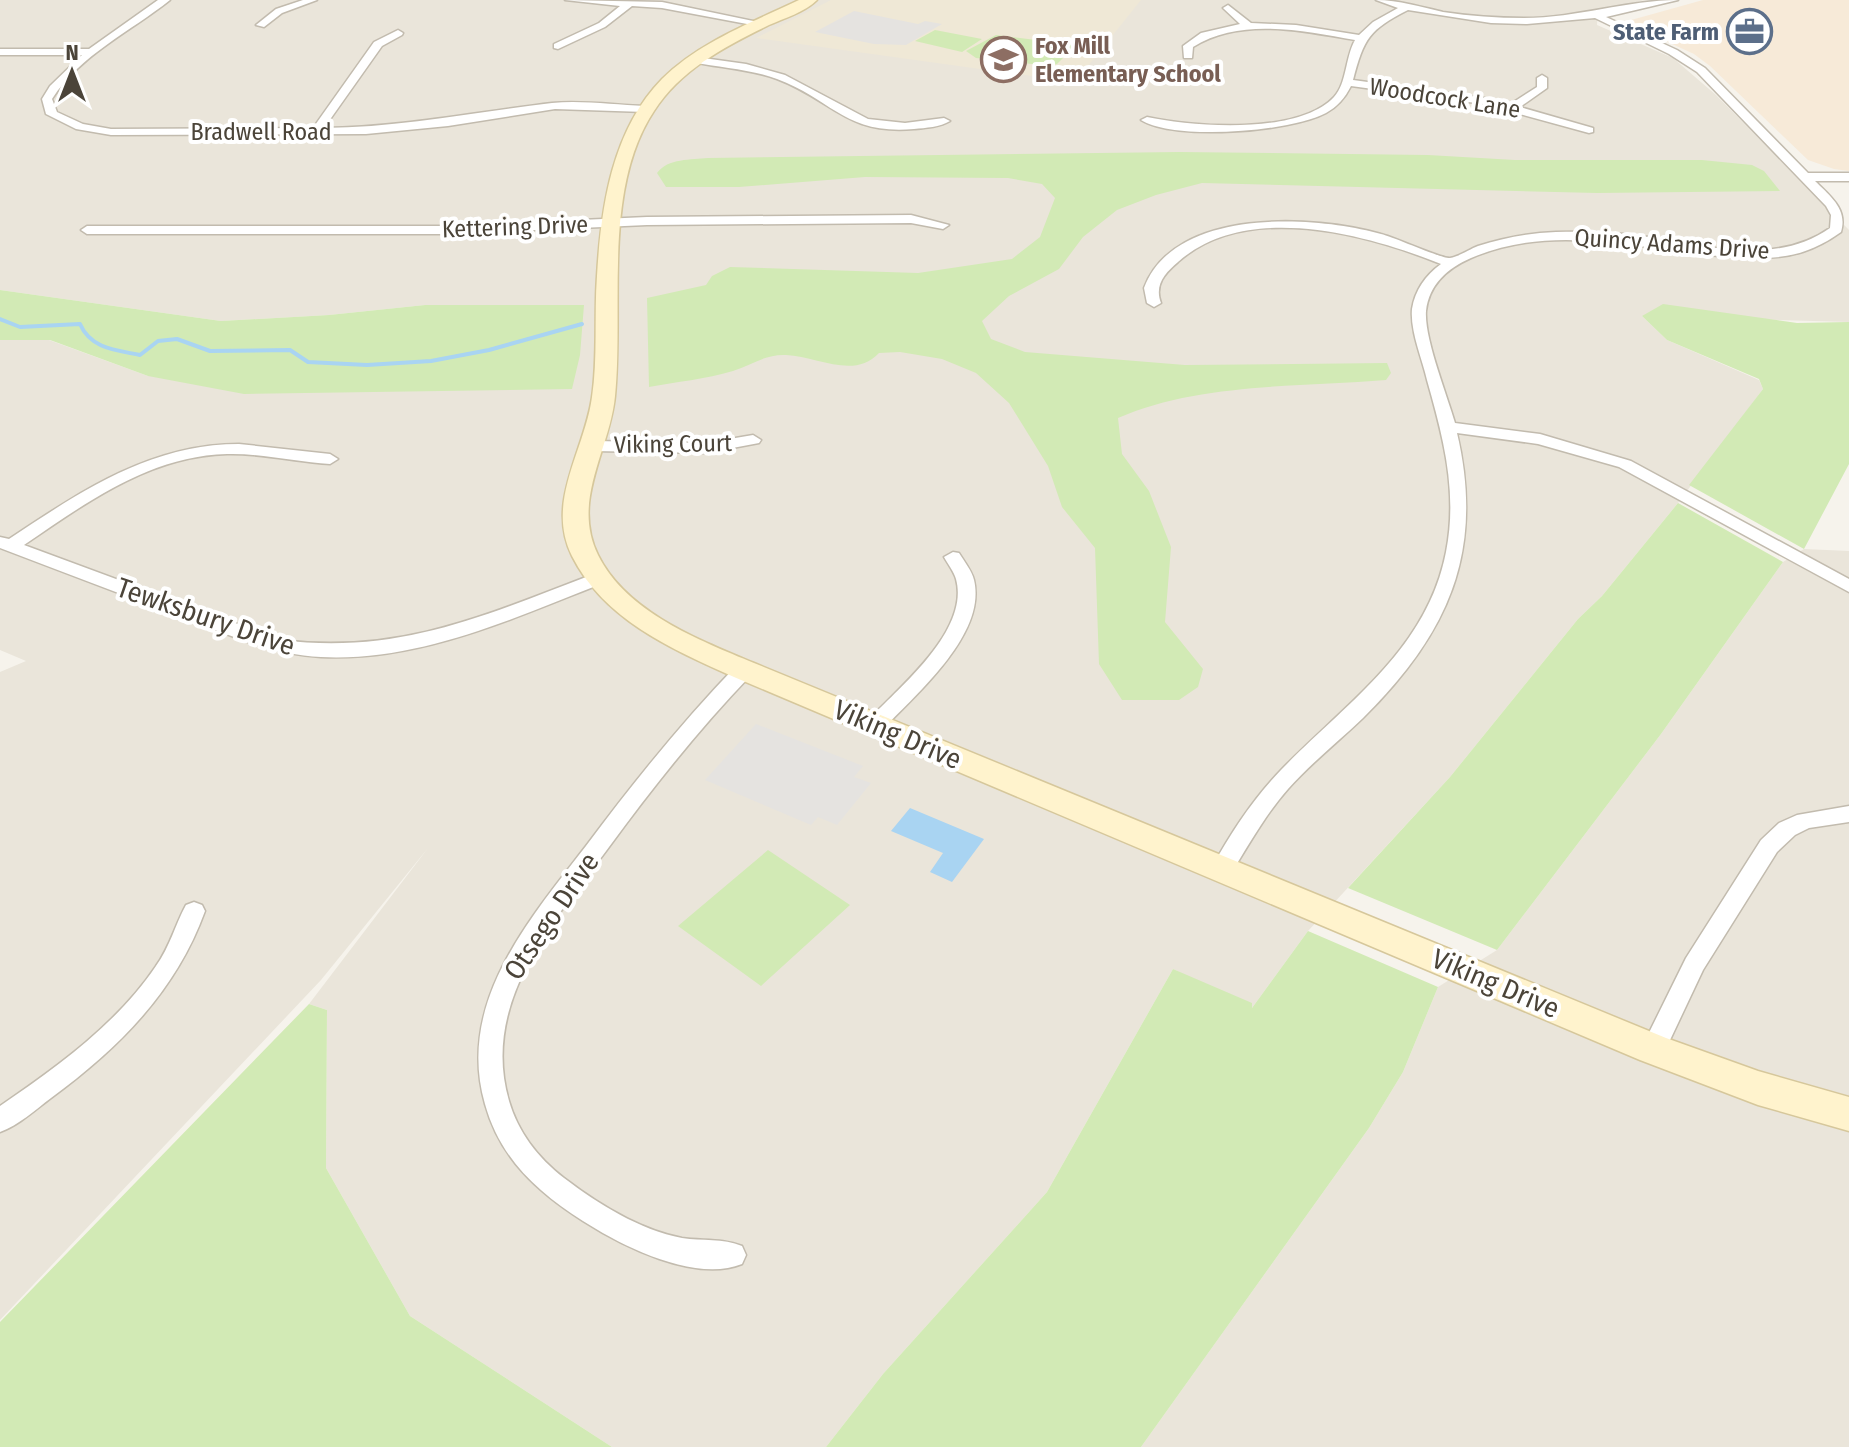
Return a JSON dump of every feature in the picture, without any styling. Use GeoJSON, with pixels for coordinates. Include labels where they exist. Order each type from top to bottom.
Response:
{"type":"FeatureCollection","features":[{"type":"Feature","properties":{"kind":"street","name":"Bradwell Road"},"geometry":{"type":"LineString","coordinates":[[165,0],[140,13],[58,83],[47,99],[52,114],[68,123],[95,130],[128,133],[415,127],[555,106],[645,109]]}},
{"type":"Feature","properties":{"kind":"street"},"geometry":{"type":"LineString","coordinates":[[261,25],[279,11],[312,0]]}},
{"type":"Feature","properties":{"kind":"street"},"geometry":{"type":"LineString","coordinates":[[570,0],[631,2],[689,9],[763,24]]}},
{"type":"Feature","properties":{"kind":"street","name":"Viking Drive"},"geometry":{"type":"LineString","coordinates":[[810,0],[696,60],[670,80],[645,109],[617,183],[609,223],[604,396],[593,446],[578,483],[576,507],[582,546],[600,578],[614,595],[649,625],[676,641],[744,670],[1653,1049],[1758,1088],[1849,1114]]}},
{"type":"Feature","properties":{"kind":"street"},"geometry":{"type":"LineString","coordinates":[[1381,0],[1407,7],[1551,21],[1599,17],[1673,0]]}},
{"type":"Feature","properties":{"kind":"street"},"geometry":{"type":"LineString","coordinates":[[558,46],[602,25],[631,2]]}},
{"type":"Feature","properties":{"kind":"street"},"geometry":{"type":"LineString","coordinates":[[1147,120],[1175,126],[1235,127],[1291,121],[1328,107],[1340,95],[1361,38],[1372,27],[1407,7]]}},
{"type":"Feature","properties":{"kind":"street"},"geometry":{"type":"LineString","coordinates":[[1228,8],[1249,27]]}},
{"type":"Feature","properties":{"kind":"street","name":"Quincy Adams Drive"},"geometry":{"type":"LineString","coordinates":[[1222,869],[1279,785],[1385,685],[1431,618],[1445,588],[1457,538],[1459,490],[1419,320],[1419,306],[1428,282],[1450,263],[1490,246],[1553,236],[1620,238],[1736,252],[1779,252],[1821,242],[1838,224],[1831,204],[1808,177],[1701,70],[1673,52],[1599,17]]}},
{"type":"Feature","properties":{"kind":"street"},"geometry":{"type":"LineString","coordinates":[[1188,56],[1188,46],[1203,36],[1249,27],[1289,28],[1361,38]]}},
{"type":"Feature","properties":{"kind":"street"},"geometry":{"type":"LineString","coordinates":[[316,131],[378,44],[398,33]]}},
{"type":"Feature","properties":{"kind":"street"},"geometry":{"type":"LineString","coordinates":[[0,52],[94,52]]}},
{"type":"Feature","properties":{"kind":"street"},"geometry":{"type":"LineString","coordinates":[[696,60],[783,78],[807,88],[842,113],[869,123],[907,127],[944,121]]}},
{"type":"Feature","properties":{"kind":"street"},"geometry":{"type":"LineString","coordinates":[[1513,107],[1542,88],[1542,78]]}},
{"type":"Feature","properties":{"kind":"street","name":"Woodcock Lane"},"geometry":{"type":"LineString","coordinates":[[1345,82],[1467,97],[1589,130]]}},
{"type":"Feature","properties":{"kind":"street"},"geometry":{"type":"LineString","coordinates":[[1808,177],[1849,177]]}},
{"type":"Feature","properties":{"kind":"street","name":"Kettering Drive"},"geometry":{"type":"LineString","coordinates":[[87,230],[447,230],[609,223],[911,219],[943,225]]}},
{"type":"Feature","properties":{"kind":"street"},"geometry":{"type":"LineString","coordinates":[[1154,303],[1149,293],[1151,286],[1164,267],[1184,249],[1211,236],[1251,228],[1293,225],[1341,229],[1386,240],[1450,263]]}},
{"type":"Feature","properties":{"kind":"street"},"geometry":{"type":"LineString","coordinates":[[1446,427],[1540,439],[1625,464],[1849,586]]}},
{"type":"Feature","properties":{"kind":"street","name":"Viking Court"},"geometry":{"type":"LineString","coordinates":[[593,446],[706,448],[753,440]]}},
{"type":"Feature","properties":{"kind":"street"},"geometry":{"type":"LineString","coordinates":[[5,544],[111,481],[169,457],[228,449],[330,459]]}},
{"type":"Feature","properties":{"kind":"street","name":"Tewksbury Drive"},"geometry":{"type":"LineString","coordinates":[[5,544],[278,646],[322,652],[375,651],[409,645],[600,578]]}},
{"type":"Feature","properties":{"kind":"street"},"geometry":{"type":"LineString","coordinates":[[876,724],[925,671],[957,630],[969,592],[968,578],[953,557]]}},
{"type":"Feature","properties":{"kind":"street","name":"Otsego Drive"},"geometry":{"type":"LineString","coordinates":[[732,1255],[696,1255],[660,1248],[625,1233],[553,1187],[529,1163],[507,1131],[491,1088],[488,1044],[493,1013],[519,954],[676,741],[744,670]]}},
{"type":"Feature","properties":{"kind":"street"},"geometry":{"type":"LineString","coordinates":[[1653,1049],[1694,965],[1769,846],[1787,829],[1805,821],[1849,814]]}},
{"type":"Feature","properties":{"kind":"street"},"geometry":{"type":"LineString","coordinates":[[0,1120],[73,1065],[156,986],[178,956],[194,911]]}},
{"type":"Feature","properties":{"kind":"shaded area"},"geometry":{"type":"Polygon","coordinates":[[[0,0],[1645,0],[1598,11],[1597,25],[1673,58],[1716,95],[1849,230],[1849,322],[1642,316],[1667,340],[1759,380],[1763,389],[1678,503],[1602,596],[1578,619],[1450,777],[1308,931],[1252,1008],[1173,969],[1047,1192],[883,1374],[826,1447],[612,1447],[410,1316],[326,1168],[327,1010],[309,1004],[428,848],[321,980],[0,1320],[0,672],[26,661],[0,650],[0,340],[49,340],[148,376],[584,306],[425,305],[329,315],[221,321],[0,290],[0,0]]]}},
{"type":"Feature","properties":{"kind":"shaded area","name":"Fox Mill Elementary School"},"geometry":{"type":"Polygon","coordinates":[[[831,0],[1141,0],[1075,82],[756,38],[831,0]]]}},
{"type":"Feature","properties":{"kind":"shaded area"},"geometry":{"type":"Polygon","coordinates":[[[1703,0],[1849,0],[1849,171],[1808,160],[1694,54],[1624,22],[1703,0]]]}},
{"type":"Feature","properties":{"kind":"shaded area"},"geometry":{"type":"Polygon","coordinates":[[[854,11],[918,24],[925,21],[942,24],[906,45],[874,44],[815,32],[854,11]]]}},
{"type":"Feature","properties":{"kind":"shaded area"},"geometry":{"type":"Polygon","coordinates":[[[1804,549],[1849,551],[1849,1447],[1141,1447],[1369,1128],[1403,1072],[1438,987],[1497,950],[1661,734],[1783,562],[1804,549]]]}},
{"type":"Feature","properties":{"kind":"shaded area"},"geometry":{"type":"Polygon","coordinates":[[[756,724],[863,766],[854,777],[871,783],[837,825],[818,817],[811,825],[705,780],[756,724]]]}},
{"type":"Feature","properties":{"kind":"green space"},"geometry":{"type":"Polygon","coordinates":[[[935,30],[982,39],[962,52],[915,41],[935,30]]]}},
{"type":"Feature","properties":{"kind":"green space"},"geometry":{"type":"Polygon","coordinates":[[[996,35],[1076,45],[1057,64],[1050,66],[976,58],[966,51],[996,35]]]}},
{"type":"Feature","properties":{"kind":"green space"},"geometry":{"type":"Polygon","coordinates":[[[1179,152],[1428,155],[1515,160],[1702,160],[1752,165],[1764,171],[1780,191],[1597,193],[1202,183],[1156,195],[1117,210],[1083,237],[1059,269],[1009,296],[982,321],[991,339],[1025,352],[1185,365],[1387,363],[1391,373],[1386,380],[1215,392],[1181,398],[1118,418],[1122,454],[1149,491],[1171,547],[1165,622],[1203,669],[1198,687],[1179,700],[1122,700],[1099,664],[1095,548],[1062,507],[1048,466],[1009,403],[976,373],[942,359],[900,352],[879,353],[869,361],[847,366],[778,355],[723,374],[649,387],[647,298],[706,285],[712,276],[730,267],[918,273],[1012,259],[1040,237],[1055,198],[1042,184],[1008,178],[865,177],[739,187],[666,187],[657,173],[667,165],[708,158],[1179,152]]]}},
{"type":"Feature","properties":{"kind":"green space"},"geometry":{"type":"Polygon","coordinates":[[[0,290],[221,321],[329,315],[425,305],[584,305],[580,355],[572,389],[244,394],[148,376],[50,340],[0,340],[0,290]]]}},
{"type":"Feature","properties":{"kind":"green space"},"geometry":{"type":"Polygon","coordinates":[[[1663,304],[1797,323],[1849,322],[1849,464],[1804,549],[1689,485],[1763,389],[1759,379],[1667,340],[1642,316],[1663,304]]]}},
{"type":"Feature","properties":{"kind":"green space"},"geometry":{"type":"Polygon","coordinates":[[[1678,503],[1783,562],[1661,734],[1497,950],[1348,888],[1450,777],[1578,619],[1602,596],[1678,503]]]}},
{"type":"Feature","properties":{"kind":"green space"},"geometry":{"type":"Polygon","coordinates":[[[768,850],[850,905],[761,986],[678,926],[768,850]]]}},
{"type":"Feature","properties":{"kind":"green space"},"geometry":{"type":"Polygon","coordinates":[[[1308,931],[1438,987],[1403,1072],[1369,1128],[1141,1447],[826,1447],[883,1374],[1047,1192],[1173,969],[1252,1003],[1252,1008],[1308,931]]]}},
{"type":"Feature","properties":{"kind":"green space"},"geometry":{"type":"Polygon","coordinates":[[[309,1004],[327,1010],[326,1168],[410,1316],[612,1447],[0,1447],[0,1322],[309,1004]]]}},
{"type":"Feature","properties":{"kind":"water"},"geometry":{"type":"Polygon","coordinates":[[[910,808],[984,839],[952,882],[930,872],[943,853],[891,831],[910,808]]]}},
{"type":"Feature","properties":{"kind":"waterway"},"geometry":{"type":"LineString","coordinates":[[0,319],[20,327],[80,324],[97,343],[113,350],[140,355],[158,341],[177,339],[210,351],[290,350],[308,362],[367,365],[431,361],[489,350],[582,324]]}},
{"type":"Feature","properties":{"kind":"place","name":"State Farm"},"geometry":{"type":"Point","coordinates":[1750,32]}},
{"type":"Feature","properties":{"kind":"place","name":"Fox Mill Elementary School"},"geometry":{"type":"Point","coordinates":[1004,60]}}]}
